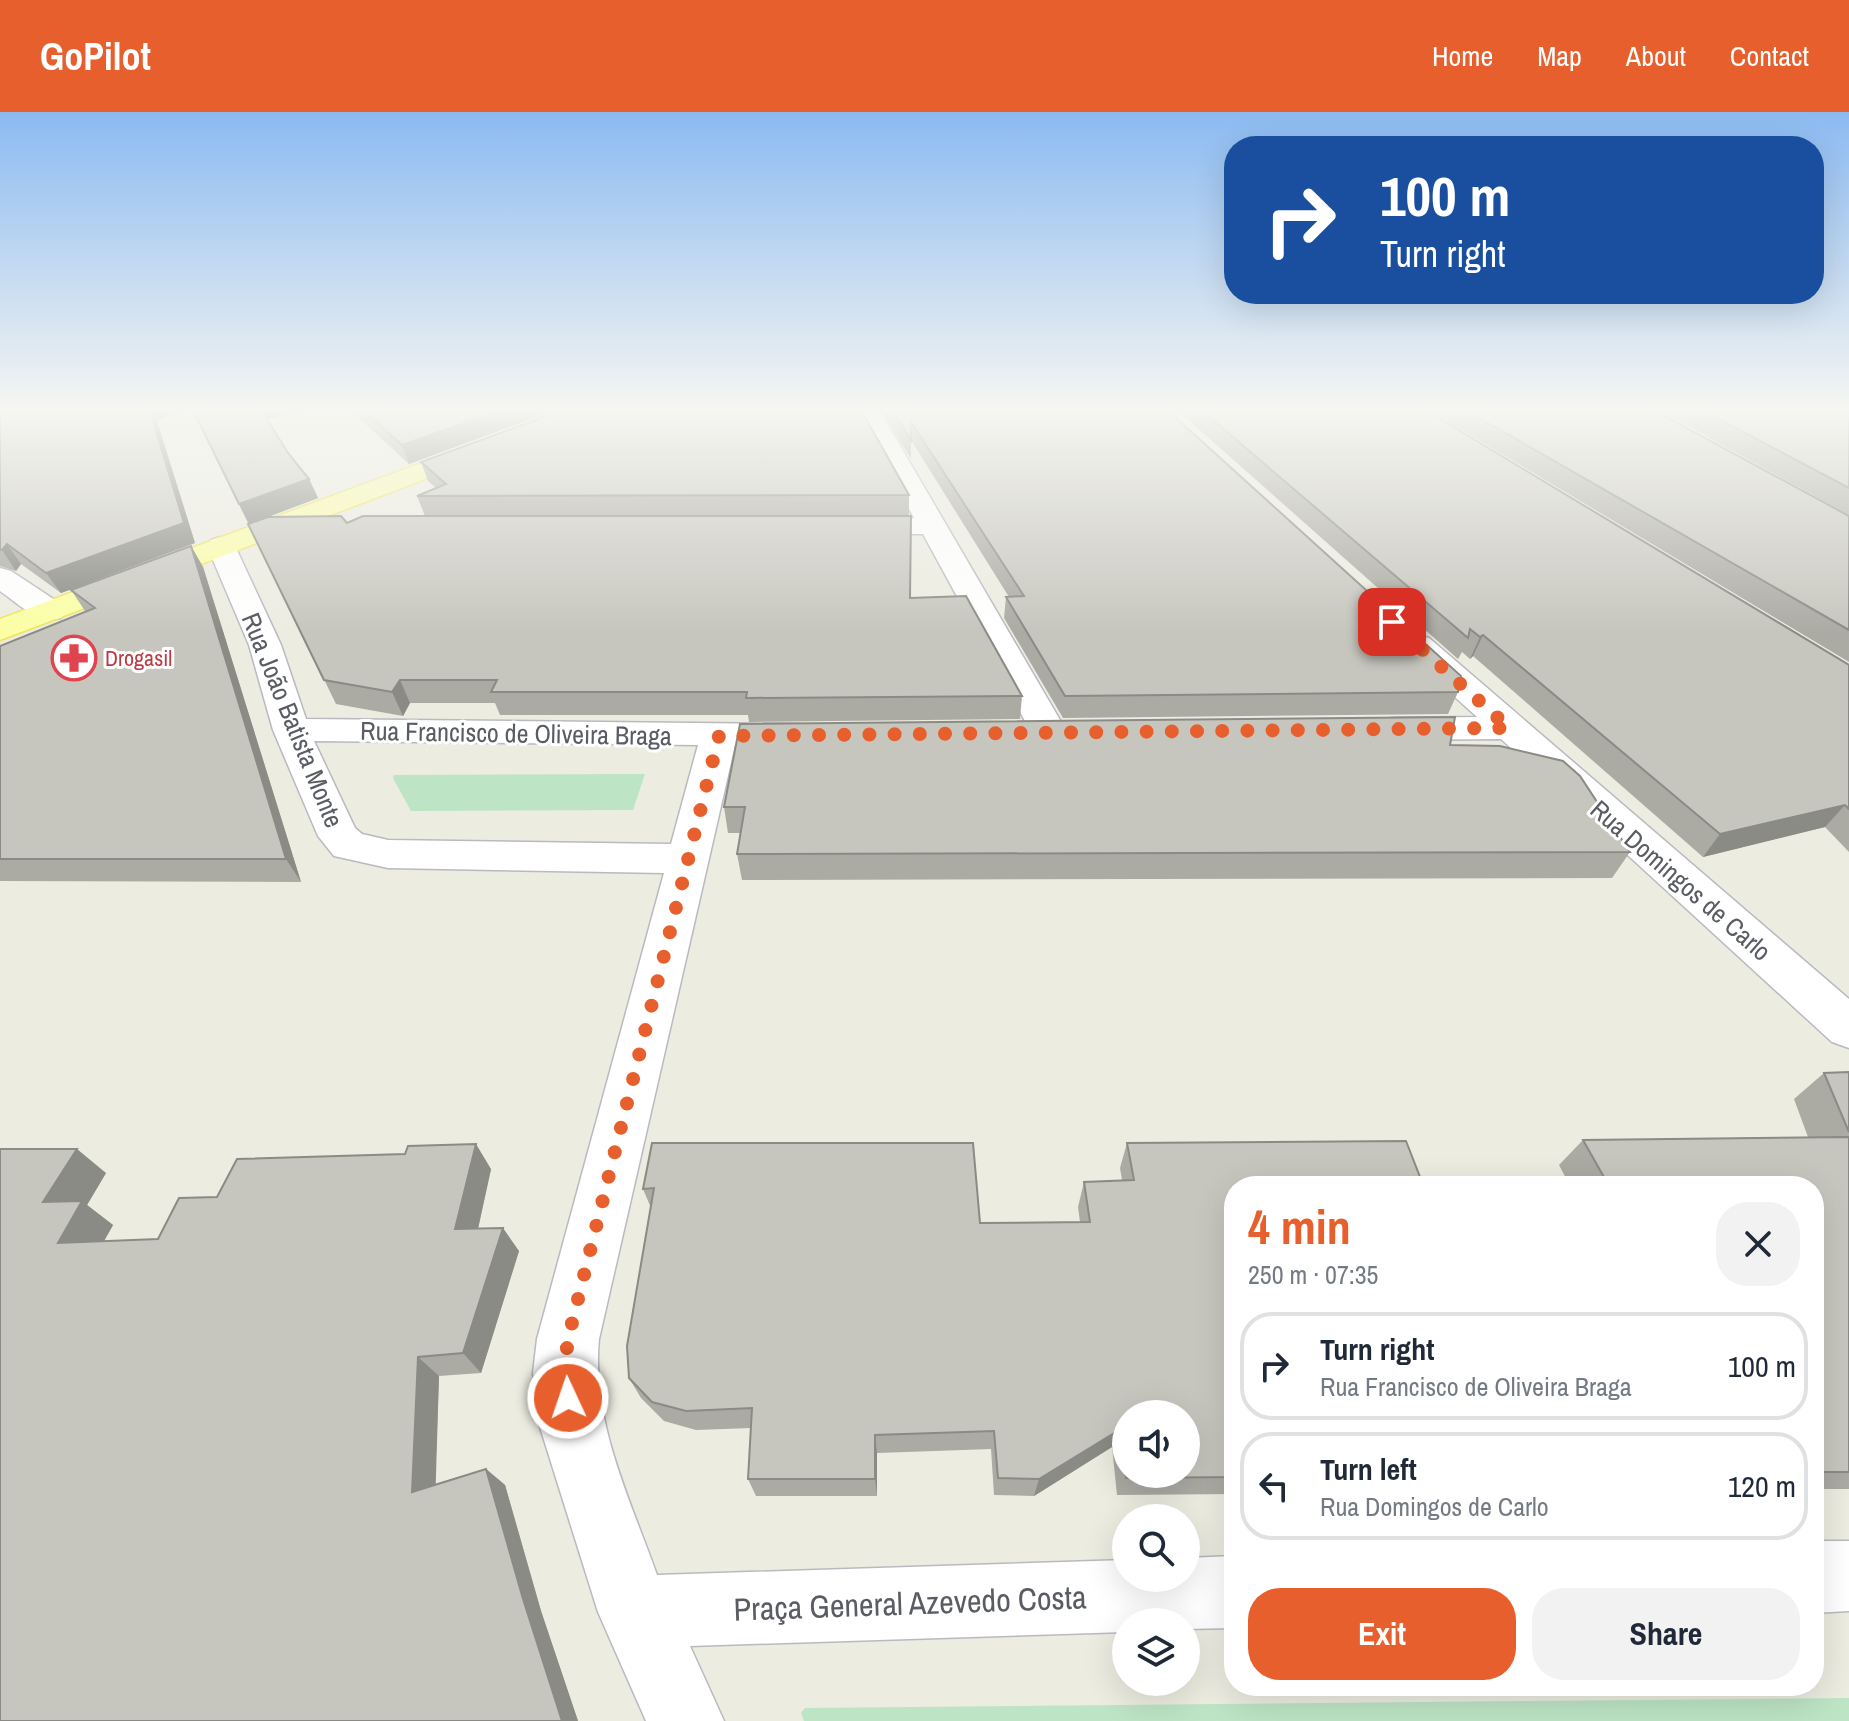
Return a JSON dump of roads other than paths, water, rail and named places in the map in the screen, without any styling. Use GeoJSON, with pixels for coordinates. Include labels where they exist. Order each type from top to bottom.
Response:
{"type":"FeatureCollection","features":[{"type":"Feature","properties":{"kind":"main road"},"geometry":{"type":"LineString","coordinates":[[0,630],[389,483]]}},
{"type":"Feature","properties":{"kind":"street"},"geometry":{"type":"LineString","coordinates":[[909,483],[1049,732]]}},
{"type":"Feature","properties":{"kind":"street"},"geometry":{"type":"LineString","coordinates":[[823,526],[934,526]]}},
{"type":"Feature","properties":{"kind":"street"},"geometry":{"type":"LineString","coordinates":[[271,527],[350,527]]}},
{"type":"Feature","properties":{"kind":"street","name":"Rua João Batista Monte"},"geometry":{"type":"LineString","coordinates":[[221,546],[265,645],[291,730],[338,836],[349,846],[388,854],[686,859]]}},
{"type":"Feature","properties":{"kind":"street"},"geometry":{"type":"LineString","coordinates":[[0,577],[50,611]]}},
{"type":"Feature","properties":{"kind":"street","name":"Rua Domingos de Carlo"},"geometry":{"type":"LineString","coordinates":[[1392,622],[1849,1028]]}},
{"type":"Feature","properties":{"kind":"street"},"geometry":{"type":"LineString","coordinates":[[1351,729],[1509,728]]}},
{"type":"Feature","properties":{"kind":"street","name":"Rua Francisco de Oliveira Braga"},"geometry":{"type":"LineString","coordinates":[[291,730],[829,735]]}},
{"type":"Feature","properties":{"kind":"street"},"geometry":{"type":"LineString","coordinates":[[686,1721],[634,1612],[571,1424],[564,1373],[568,1339],[719,736]]}},
{"type":"Feature","properties":{"kind":"street"},"geometry":{"type":"LineString","coordinates":[[1824,1577],[1849,1576]]}},
{"type":"Feature","properties":{"kind":"street","name":"Praça General Azevedo Costa"},"geometry":{"type":"LineString","coordinates":[[634,1612],[1224,1592]]}},
{"type":"Feature","properties":{"kind":"place","name":"Drogasil"},"geometry":{"type":"Point","coordinates":[74,658]}}]}
